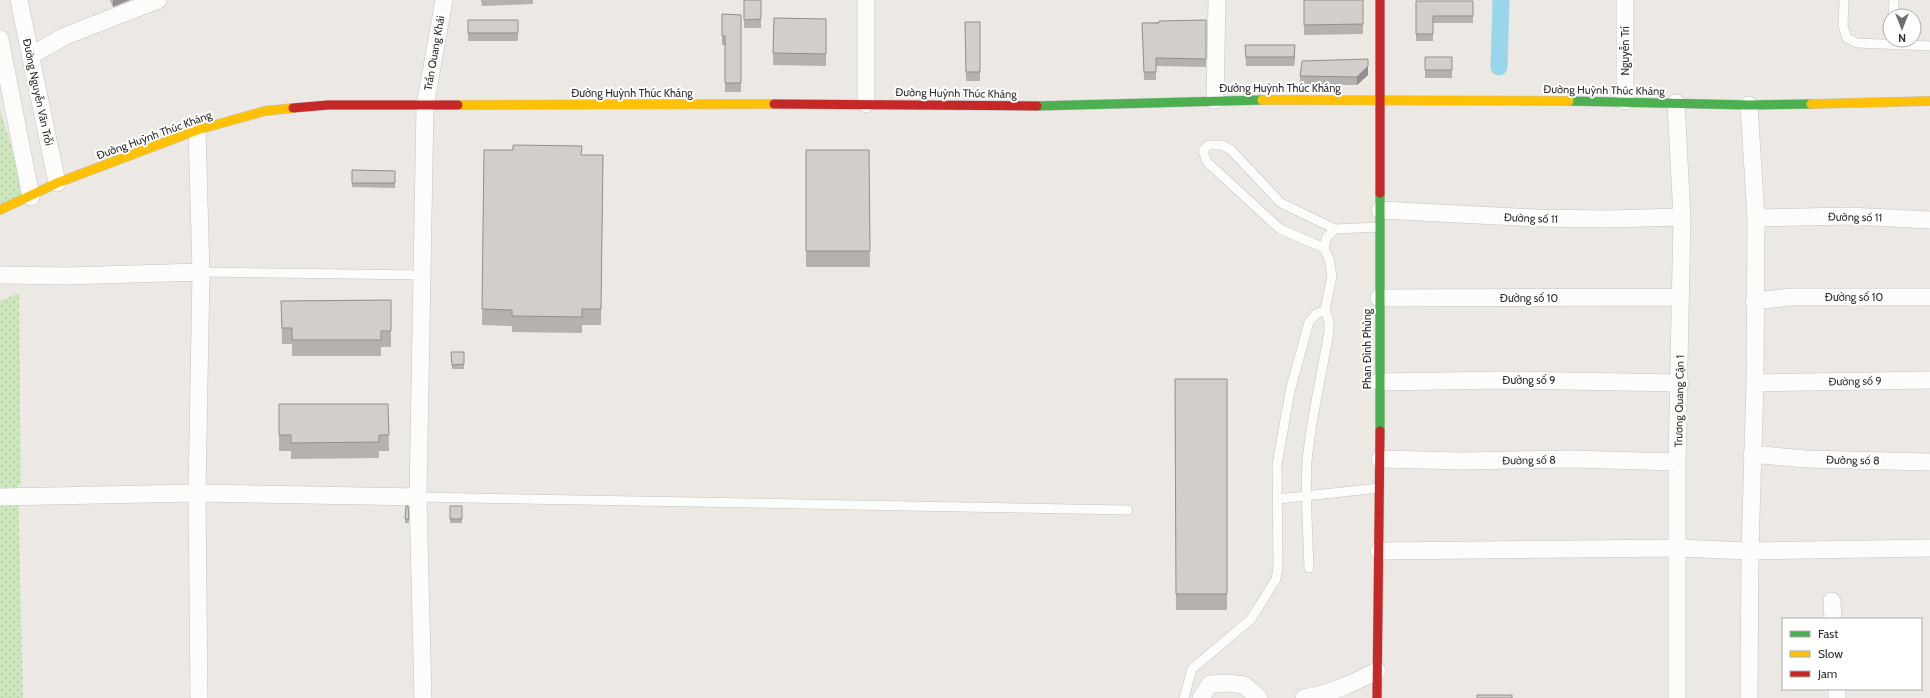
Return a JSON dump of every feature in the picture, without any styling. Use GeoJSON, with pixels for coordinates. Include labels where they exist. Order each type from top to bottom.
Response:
{"type":"FeatureCollection","features":[{"type":"Feature","properties":{"kind":"street","name":"Đường Nguyễn Văn Trỗi"},"geometry":{"type":"LineString","coordinates":[[19,0],[57,183]]}},
{"type":"Feature","properties":{"kind":"street"},"geometry":{"type":"LineString","coordinates":[[30,56],[65,36],[158,0]]}},
{"type":"Feature","properties":{"kind":"street","name":"Trần Quang Khải"},"geometry":{"type":"LineString","coordinates":[[423,698],[418,497],[425,106],[444,0]]}},
{"type":"Feature","properties":{"kind":"street"},"geometry":{"type":"LineString","coordinates":[[866,0],[866,104]]}},
{"type":"Feature","properties":{"kind":"street"},"geometry":{"type":"LineString","coordinates":[[1215,100],[1217,0]]}},
{"type":"Feature","properties":{"kind":"street","name":"Phan Đình Phùng"},"geometry":{"type":"LineString","coordinates":[[1377,698],[1380,459],[1380,0]]}},
{"type":"Feature","properties":{"kind":"street","name":"Nguyễn Trí"},"geometry":{"type":"LineString","coordinates":[[1625,101],[1626,0]]}},
{"type":"Feature","properties":{"kind":"street"},"geometry":{"type":"LineString","coordinates":[[0,39],[31,197]]}},
{"type":"Feature","properties":{"kind":"street","name":"Đường Huỳnh Thúc Kháng"},"geometry":{"type":"LineString","coordinates":[[0,210],[31,197],[57,183],[197,130],[264,111],[328,105],[866,104],[1051,106],[1215,100],[1625,101],[1749,104],[1930,101]]}},
{"type":"Feature","properties":{"kind":"street","name":"Trương Quang Cận 1"},"geometry":{"type":"LineString","coordinates":[[1676,103],[1682,217],[1680,384],[1677,462],[1677,698]]}},
{"type":"Feature","properties":{"kind":"street"},"geometry":{"type":"LineString","coordinates":[[1749,104],[1756,218],[1754,301],[1755,383],[1750,551],[1749,698]]}},
{"type":"Feature","properties":{"kind":"street"},"geometry":{"type":"LineString","coordinates":[[197,130],[201,272],[197,493],[199,698]]}},
{"type":"Feature","properties":{"kind":"street","name":"Đường số 11"},"geometry":{"type":"LineString","coordinates":[[1756,218],[1849,216],[1930,220]]}},
{"type":"Feature","properties":{"kind":"street","name":"Đường số 11"},"geometry":{"type":"LineString","coordinates":[[1380,218],[1607,219],[1682,217]]}},
{"type":"Feature","properties":{"kind":"street"},"geometry":{"type":"LineString","coordinates":[[0,275],[67,276],[201,272]]}},
{"type":"Feature","properties":{"kind":"street","name":"Đường số 10"},"geometry":{"type":"LineString","coordinates":[[1379,298],[1680,296]]}},
{"type":"Feature","properties":{"kind":"street","name":"Đường số 10"},"geometry":{"type":"LineString","coordinates":[[1754,301],[1791,297],[1930,297]]}},
{"type":"Feature","properties":{"kind":"street","name":"Đường số 9"},"geometry":{"type":"LineString","coordinates":[[1379,382],[1503,380],[1680,384]]}},
{"type":"Feature","properties":{"kind":"street","name":"Đường số 9"},"geometry":{"type":"LineString","coordinates":[[1755,383],[1930,380]]}},
{"type":"Feature","properties":{"kind":"street","name":"Đường số 8"},"geometry":{"type":"LineString","coordinates":[[1752,454],[1805,459],[1930,462]]}},
{"type":"Feature","properties":{"kind":"street","name":"Đường số 8"},"geometry":{"type":"LineString","coordinates":[[1380,459],[1462,461],[1571,459],[1677,462]]}},
{"type":"Feature","properties":{"kind":"street"},"geometry":{"type":"LineString","coordinates":[[0,497],[197,493],[418,497]]}},
{"type":"Feature","properties":{"kind":"street"},"geometry":{"type":"LineString","coordinates":[[1379,551],[1677,548],[1750,551],[1930,548]]}},
{"type":"Feature","properties":{"kind":"street"},"geometry":{"type":"LineString","coordinates":[[1832,601],[1833,618]]}},
{"type":"Feature","properties":{"kind":"street"},"geometry":{"type":"LineString","coordinates":[[1304,698],[1321,695],[1352,684],[1377,671]]}},
{"type":"Feature","properties":{"kind":"street"},"geometry":{"type":"LineString","coordinates":[[1201,698],[1210,684],[1228,683],[1244,685],[1259,698]]}},
{"type":"Feature","properties":{"kind":"lane"},"geometry":{"type":"LineString","coordinates":[[1844,0],[1843,26],[1847,38],[1857,43],[1882,42]]}},
{"type":"Feature","properties":{"kind":"lane"},"geometry":{"type":"LineString","coordinates":[[1324,248],[1280,229],[1207,162],[1203,151],[1208,145],[1222,145],[1231,150],[1281,203],[1335,230]]}},
{"type":"Feature","properties":{"kind":"lane"},"geometry":{"type":"LineString","coordinates":[[1310,568],[1306,496],[1311,431],[1329,331],[1329,322],[1325,310],[1332,276],[1329,259],[1324,248],[1326,237],[1335,230],[1380,218]]}},
{"type":"Feature","properties":{"kind":"lane"},"geometry":{"type":"LineString","coordinates":[[201,272],[423,275]]}},
{"type":"Feature","properties":{"kind":"lane"},"geometry":{"type":"LineString","coordinates":[[1184,698],[1192,670],[1252,619],[1276,579],[1278,568],[1277,465],[1290,391],[1309,322],[1316,314],[1325,310]]}},
{"type":"Feature","properties":{"kind":"lane"},"geometry":{"type":"LineString","coordinates":[[1278,499],[1379,488]]}},
{"type":"Feature","properties":{"kind":"lane"},"geometry":{"type":"LineString","coordinates":[[418,497],[1128,510]]}},
{"type":"Feature","properties":{"kind":"green space"},"geometry":{"type":"Polygon","coordinates":[[[0,110],[27,196],[0,204],[0,110]]]}},
{"type":"Feature","properties":{"kind":"green space"},"geometry":{"type":"Polygon","coordinates":[[[19,293],[21,485],[18,485],[23,698],[0,698],[0,301],[19,293]]]}},
{"type":"Feature","properties":{"kind":"building"},"geometry":{"type":"Polygon","coordinates":[[[744,0],[761,0],[761,19],[744,20],[744,0]]]}},
{"type":"Feature","properties":{"kind":"building"},"geometry":{"type":"Polygon","coordinates":[[[1304,0],[1363,0],[1363,24],[1304,25],[1304,0]]]}},
{"type":"Feature","properties":{"kind":"building"},"geometry":{"type":"Polygon","coordinates":[[[1416,1],[1473,1],[1473,16],[1433,16],[1433,34],[1416,34],[1416,1]]]}},
{"type":"Feature","properties":{"kind":"building"},"geometry":{"type":"Polygon","coordinates":[[[722,14],[741,15],[741,83],[725,83],[725,36],[722,36],[722,14]]]}},
{"type":"Feature","properties":{"kind":"building"},"geometry":{"type":"Polygon","coordinates":[[[774,18],[826,19],[826,54],[773,53],[774,18]]]}},
{"type":"Feature","properties":{"kind":"building"},"geometry":{"type":"Polygon","coordinates":[[[468,20],[518,20],[518,33],[468,33],[468,20]]]}},
{"type":"Feature","properties":{"kind":"building"},"geometry":{"type":"Polygon","coordinates":[[[1206,20],[1206,59],[1156,58],[1156,72],[1144,72],[1142,23],[1159,23],[1159,21],[1206,20]]]}},
{"type":"Feature","properties":{"kind":"building"},"geometry":{"type":"Polygon","coordinates":[[[965,22],[980,22],[980,72],[966,72],[965,22]]]}},
{"type":"Feature","properties":{"kind":"building"},"geometry":{"type":"Polygon","coordinates":[[[1245,45],[1295,45],[1294,57],[1246,57],[1245,45]]]}},
{"type":"Feature","properties":{"kind":"building"},"geometry":{"type":"Polygon","coordinates":[[[1425,57],[1452,57],[1452,70],[1425,70],[1425,57]]]}},
{"type":"Feature","properties":{"kind":"building"},"geometry":{"type":"Polygon","coordinates":[[[1368,59],[1368,66],[1357,77],[1300,76],[1302,61],[1368,59]]]}},
{"type":"Feature","properties":{"kind":"building"},"geometry":{"type":"Polygon","coordinates":[[[513,145],[582,146],[581,155],[603,155],[601,309],[582,309],[582,317],[512,316],[512,310],[482,309],[484,150],[513,150],[513,145]]]}},
{"type":"Feature","properties":{"kind":"building"},"geometry":{"type":"Polygon","coordinates":[[[806,150],[869,150],[870,251],[806,251],[806,150]]]}},
{"type":"Feature","properties":{"kind":"building"},"geometry":{"type":"Polygon","coordinates":[[[352,170],[395,171],[395,183],[352,183],[352,170]]]}},
{"type":"Feature","properties":{"kind":"building"},"geometry":{"type":"Polygon","coordinates":[[[391,300],[391,331],[381,331],[381,340],[292,340],[292,328],[282,328],[281,301],[391,300]]]}},
{"type":"Feature","properties":{"kind":"building"},"geometry":{"type":"Polygon","coordinates":[[[451,352],[464,352],[464,364],[452,365],[451,352]]]}},
{"type":"Feature","properties":{"kind":"building"},"geometry":{"type":"Polygon","coordinates":[[[1175,379],[1227,379],[1227,594],[1176,594],[1175,379]]]}},
{"type":"Feature","properties":{"kind":"building"},"geometry":{"type":"Polygon","coordinates":[[[279,404],[388,404],[389,435],[379,435],[379,442],[291,443],[291,435],[279,435],[279,404]]]}},
{"type":"Feature","properties":{"kind":"building"},"geometry":{"type":"Polygon","coordinates":[[[406,506],[408,506],[409,519],[405,519],[406,506]]]}},
{"type":"Feature","properties":{"kind":"building"},"geometry":{"type":"Polygon","coordinates":[[[450,506],[462,506],[462,519],[450,519],[450,506]]]}},
{"type":"Feature","properties":{"kind":"building"},"geometry":{"type":"Polygon","coordinates":[[[1477,695],[1512,695],[1512,698],[1477,698],[1477,695]]]}},
{"type":"Feature","properties":{"kind":"waterway"},"geometry":{"type":"LineString","coordinates":[[1499,67],[1501,0]]}},
{"type":"Feature","properties":{"kind":"traffic: fast"},"geometry":{"type":"LineString","coordinates":[[1037,106],[1262,100]]}},
{"type":"Feature","properties":{"kind":"traffic: fast"},"geometry":{"type":"LineString","coordinates":[[1569,101],[1749,105],[1811,104]]}},
{"type":"Feature","properties":{"kind":"traffic: fast"},"geometry":{"type":"LineString","coordinates":[[1380,193],[1380,431]]}},
{"type":"Feature","properties":{"kind":"traffic: slow"},"geometry":{"type":"LineString","coordinates":[[1262,100],[1569,101]]}},
{"type":"Feature","properties":{"kind":"traffic: slow"},"geometry":{"type":"LineString","coordinates":[[1811,104],[1930,101]]}},
{"type":"Feature","properties":{"kind":"traffic: slow"},"geometry":{"type":"LineString","coordinates":[[458,105],[774,104]]}},
{"type":"Feature","properties":{"kind":"traffic: slow"},"geometry":{"type":"LineString","coordinates":[[0,210],[57,183],[197,130],[265,111],[293,108]]}},
{"type":"Feature","properties":{"kind":"traffic: jam"},"geometry":{"type":"LineString","coordinates":[[1380,0],[1380,193]]}},
{"type":"Feature","properties":{"kind":"traffic: jam"},"geometry":{"type":"LineString","coordinates":[[774,104],[1037,106]]}},
{"type":"Feature","properties":{"kind":"traffic: jam"},"geometry":{"type":"LineString","coordinates":[[293,108],[328,105],[458,105]]}},
{"type":"Feature","properties":{"kind":"traffic: jam"},"geometry":{"type":"LineString","coordinates":[[1377,698],[1380,431]]}}]}
